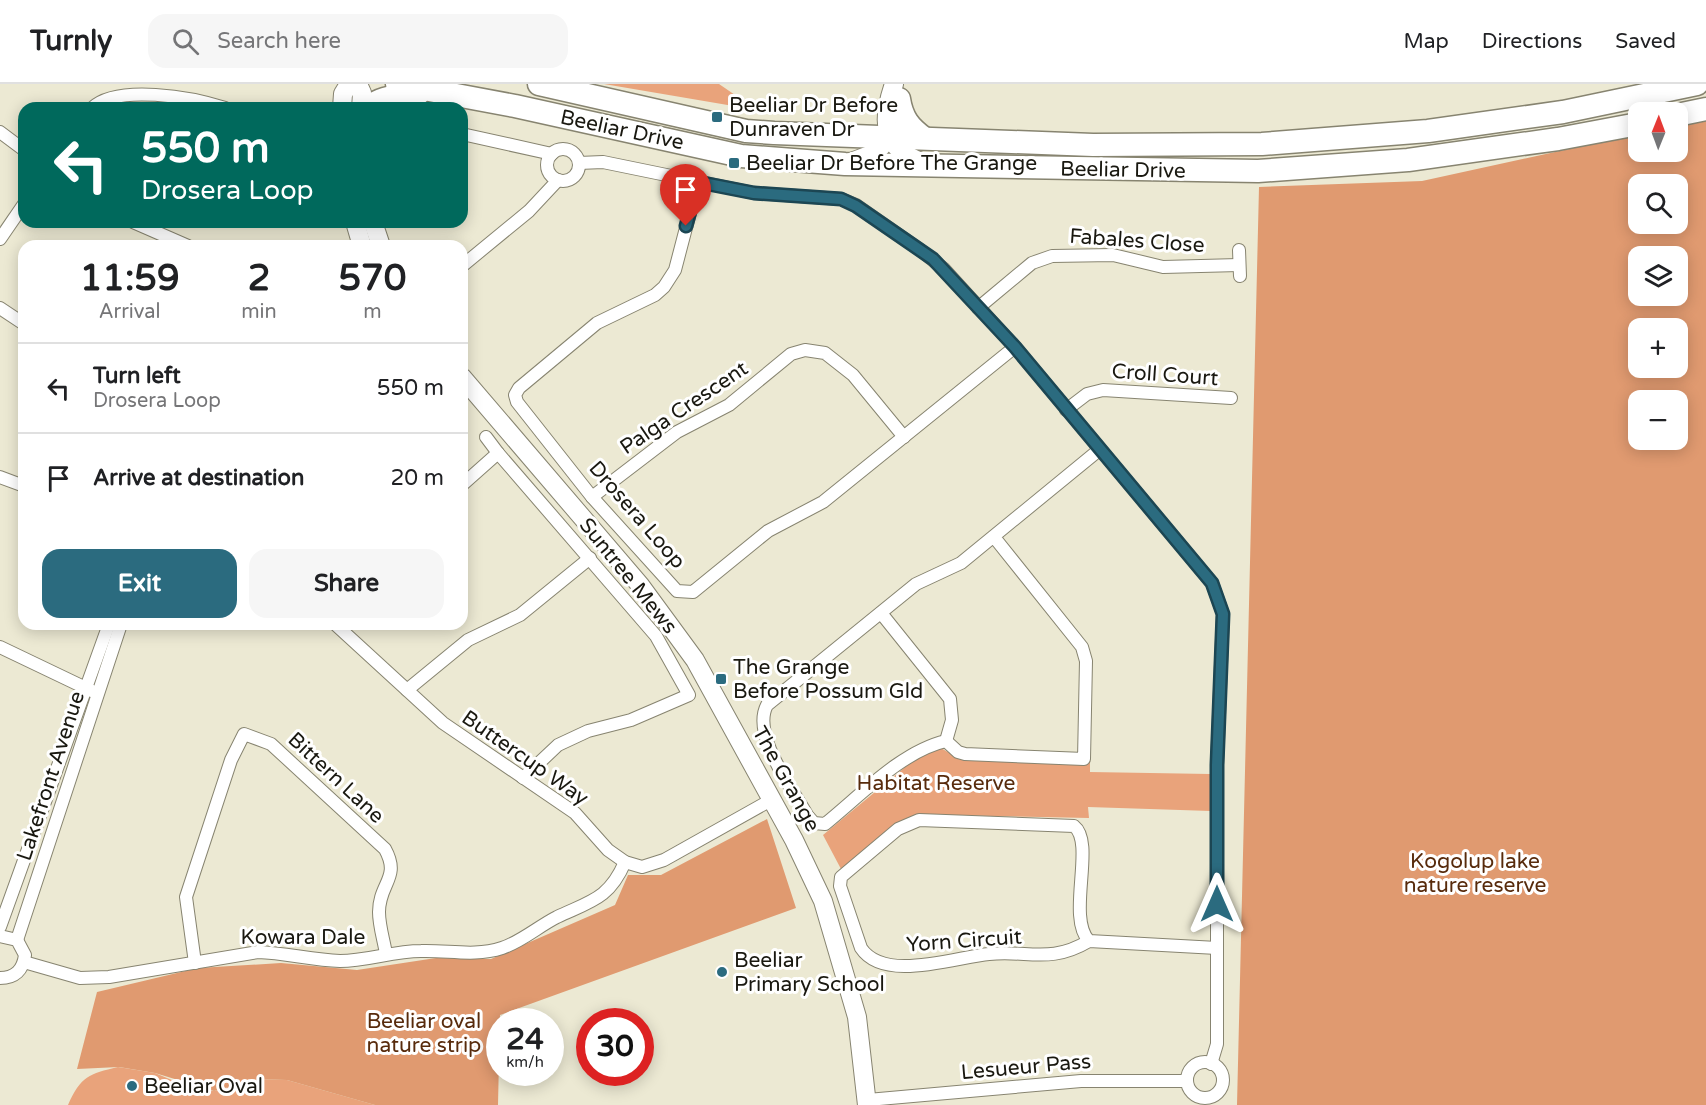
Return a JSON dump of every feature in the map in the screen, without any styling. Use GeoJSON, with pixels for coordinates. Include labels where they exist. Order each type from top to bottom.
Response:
{"type":"FeatureCollection","features":[{"type":"Feature","properties":{"kind":"highway","name":"Beeliar Drive"},"geometry":{"type":"LineString","coordinates":[[397,84],[515,106],[741,156],[845,164],[1258,171],[1408,160],[1558,139],[1628,126]]}},
{"type":"Feature","properties":{"kind":"highway","name":"Beeliar Drive"},"geometry":{"type":"LineString","coordinates":[[539,84],[746,130],[1093,145],[1216,146],[1308,142],[1428,131],[1563,112],[1697,84]]}},
{"type":"Feature","properties":{"kind":"highway"},"geometry":{"type":"LineString","coordinates":[[897,89],[902,116],[908,125],[924,138]]}},
{"type":"Feature","properties":{"kind":"highway"},"geometry":{"type":"LineString","coordinates":[[380,102],[390,97],[429,90]]}},
{"type":"Feature","properties":{"kind":"highway"},"geometry":{"type":"LineString","coordinates":[[1688,113],[1706,109]]}},
{"type":"Feature","properties":{"kind":"street"},"geometry":{"type":"LineString","coordinates":[[342,102],[343,94],[349,84]]}},
{"type":"Feature","properties":{"kind":"street"},"geometry":{"type":"LineString","coordinates":[[358,84],[362,93],[361,102]]}},
{"type":"Feature","properties":{"kind":"street"},"geometry":{"type":"LineString","coordinates":[[897,89],[885,130],[908,156],[935,166]]}},
{"type":"Feature","properties":{"kind":"street"},"geometry":{"type":"LineString","coordinates":[[98,102],[102,98],[123,90],[182,97],[202,102]]}},
{"type":"Feature","properties":{"kind":"street"},"geometry":{"type":"LineString","coordinates":[[0,132],[18,146]]}},
{"type":"Feature","properties":{"kind":"street"},"geometry":{"type":"LineString","coordinates":[[468,135],[552,153],[568,150],[573,153],[579,163]]}},
{"type":"Feature","properties":{"kind":"street"},"geometry":{"type":"LineString","coordinates":[[845,164],[874,153],[891,138]]}},
{"type":"Feature","properties":{"kind":"street"},"geometry":{"type":"LineString","coordinates":[[552,153],[548,168],[558,180]]}},
{"type":"Feature","properties":{"kind":"street"},"geometry":{"type":"LineString","coordinates":[[579,163],[603,162],[754,193],[833,197],[849,201],[933,259],[1015,347],[1212,583],[1223,614],[1217,765],[1217,1044],[1211,1064]]}},
{"type":"Feature","properties":{"kind":"street"},"geometry":{"type":"LineString","coordinates":[[468,261],[529,211],[558,180],[573,177],[579,163]]}},
{"type":"Feature","properties":{"kind":"street","name":"Drosera Loop"},"geometry":{"type":"LineString","coordinates":[[698,182],[675,270],[664,287],[656,295],[597,323],[519,388],[515,394],[517,402],[592,497],[677,591],[688,593],[768,531],[823,502],[1015,347]]}},
{"type":"Feature","properties":{"kind":"street"},"geometry":{"type":"LineString","coordinates":[[0,238],[18,212]]}},
{"type":"Feature","properties":{"kind":"street"},"geometry":{"type":"LineString","coordinates":[[147,228],[174,240]]}},
{"type":"Feature","properties":{"kind":"street","name":"Fabales Close"},"geometry":{"type":"LineString","coordinates":[[978,308],[1032,263],[1052,256],[1113,255],[1163,267],[1240,271],[1239,250]]}},
{"type":"Feature","properties":{"kind":"street"},"geometry":{"type":"LineString","coordinates":[[0,308],[18,320]]}},
{"type":"Feature","properties":{"kind":"street","name":"Palga Crescent"},"geometry":{"type":"LineString","coordinates":[[592,497],[677,432],[729,405],[792,354],[805,350],[825,353],[853,375],[904,437]]}},
{"type":"Feature","properties":{"kind":"street","name":"The Grange"},"geometry":{"type":"LineString","coordinates":[[468,384],[640,585],[695,660],[794,840],[823,901],[856,1017],[868,1102]]}},
{"type":"Feature","properties":{"kind":"street","name":"Croll Court"},"geometry":{"type":"LineString","coordinates":[[1066,410],[1087,394],[1113,389],[1231,398]]}},
{"type":"Feature","properties":{"kind":"street","name":"Suntree Mews"},"geometry":{"type":"LineString","coordinates":[[486,437],[656,636],[689,695],[631,720],[588,731],[558,745],[523,778]]}},
{"type":"Feature","properties":{"kind":"street"},"geometry":{"type":"LineString","coordinates":[[946,741],[915,752],[825,824],[820,825],[810,820],[764,738],[762,717],[772,700],[916,584],[961,562],[1099,450]]}},
{"type":"Feature","properties":{"kind":"street"},"geometry":{"type":"LineString","coordinates":[[468,480],[498,453]]}},
{"type":"Feature","properties":{"kind":"street"},"geometry":{"type":"LineString","coordinates":[[0,477],[18,484]]}},
{"type":"Feature","properties":{"kind":"street"},"geometry":{"type":"LineString","coordinates":[[946,741],[958,753],[965,754],[1084,759],[1086,661],[1082,647],[994,537]]}},
{"type":"Feature","properties":{"kind":"street"},"geometry":{"type":"LineString","coordinates":[[407,690],[468,640],[520,615],[590,558]]}},
{"type":"Feature","properties":{"kind":"street"},"geometry":{"type":"LineString","coordinates":[[880,613],[950,699],[952,720],[946,741]]}},
{"type":"Feature","properties":{"kind":"street","name":"Lakefront Avenue"},"geometry":{"type":"LineString","coordinates":[[17,940],[93,691],[108,630]]}},
{"type":"Feature","properties":{"kind":"street","name":"Lakefront Avenue"},"geometry":{"type":"LineString","coordinates":[[0,927],[118,630]]}},
{"type":"Feature","properties":{"kind":"street","name":"Buttercup Way"},"geometry":{"type":"LineString","coordinates":[[342,630],[442,723],[575,813],[608,850],[625,862]]}},
{"type":"Feature","properties":{"kind":"street"},"geometry":{"type":"LineString","coordinates":[[0,647],[93,691]]}},
{"type":"Feature","properties":{"kind":"street","name":"Bittern Lane"},"geometry":{"type":"LineString","coordinates":[[195,963],[186,897],[231,760],[244,734],[271,744],[385,849],[392,862],[392,873],[383,890],[379,912],[386,954]]}},
{"type":"Feature","properties":{"kind":"street"},"geometry":{"type":"LineString","coordinates":[[625,862],[642,867],[664,860],[771,800]]}},
{"type":"Feature","properties":{"kind":"street","name":"Yorn Circuit"},"geometry":{"type":"LineString","coordinates":[[1089,941],[1080,925],[1081,838],[1080,831],[1074,826],[919,820],[898,829],[841,876],[840,886],[861,948],[866,955],[878,962],[893,965],[924,965],[994,954],[1054,956],[1089,941],[1217,948]]}},
{"type":"Feature","properties":{"kind":"street","name":"Kowara Dale"},"geometry":{"type":"LineString","coordinates":[[24,962],[80,978],[110,977],[258,952],[283,953],[338,961],[365,960],[386,954],[421,951],[472,955],[504,948],[546,922],[606,894],[618,879],[625,862]]}},
{"type":"Feature","properties":{"kind":"street"},"geometry":{"type":"LineString","coordinates":[[0,936],[17,940],[25,955],[24,962],[13,976],[0,978]]}},
{"type":"Feature","properties":{"kind":"street"},"geometry":{"type":"LineString","coordinates":[[1203,1063],[1211,1064],[1218,1069],[1222,1077],[1217,1093],[1211,1101],[1194,1095],[1187,1081],[1194,1066],[1203,1063]]}},
{"type":"Feature","properties":{"kind":"street","name":"Lesueur Pass"},"geometry":{"type":"LineString","coordinates":[[868,1102],[1081,1081],[1187,1081]]}},
{"type":"Feature","properties":{"kind":"green space"},"geometry":{"type":"Polygon","coordinates":[[[604,84],[719,84],[757,110],[604,84]]]}},
{"type":"Feature","properties":{"kind":"green space","name":"Kogolup lake nature reserve"},"geometry":{"type":"Polygon","coordinates":[[[1706,119],[1706,1105],[1237,1105],[1259,187],[1422,181],[1628,136],[1628,162],[1688,162],[1688,123],[1706,119]]]}},
{"type":"Feature","properties":{"kind":"green space","name":"Habitat Reserve"},"geometry":{"type":"Polygon","coordinates":[[[941,748],[961,760],[1090,762],[1090,772],[1210,774],[1211,811],[1088,807],[1089,818],[938,815],[908,819],[889,829],[841,869],[823,835],[927,749],[941,748]]]}},
{"type":"Feature","properties":{"kind":"green space","name":"Beeliar oval nature strip"},"geometry":{"type":"Polygon","coordinates":[[[767,819],[796,908],[519,1008],[486,1008],[486,1086],[498,1086],[498,1105],[375,1105],[287,1080],[256,1079],[214,1091],[155,1073],[119,1067],[77,1069],[97,992],[198,968],[281,963],[357,970],[436,958],[491,959],[615,905],[628,875],[661,875],[767,819]]]}},
{"type":"Feature","properties":{"kind":"green space","name":"Beeliar Oval"},"geometry":{"type":"Polygon","coordinates":[[[118,1067],[155,1073],[191,1088],[214,1091],[256,1079],[287,1080],[375,1105],[68,1105],[77,1088],[87,1078],[118,1067]]]}},
{"type":"Feature","properties":{"kind":"place","name":"Beeliar Dr Before Dunraven Dr"},"geometry":{"type":"Point","coordinates":[717,117]}},
{"type":"Feature","properties":{"kind":"place","name":"Beeliar Dr Before The Grange"},"geometry":{"type":"Point","coordinates":[734,163]}},
{"type":"Feature","properties":{"kind":"place","name":"The Grange Before Possum Gld"},"geometry":{"type":"Point","coordinates":[721,679]}},
{"type":"Feature","properties":{"kind":"place","name":"Beeliar Primary School"},"geometry":{"type":"Point","coordinates":[722,972]}},
{"type":"Feature","properties":{"kind":"place","name":"Beeliar Oval"},"geometry":{"type":"Point","coordinates":[132,1086]}},
{"type":"Feature","properties":{"kind":"route"},"geometry":{"type":"LineString","coordinates":[[686,226],[698,182],[754,193],[833,197],[849,201],[944,269],[1015,347],[1212,583],[1223,614],[1217,765],[1217,904]]}}]}
